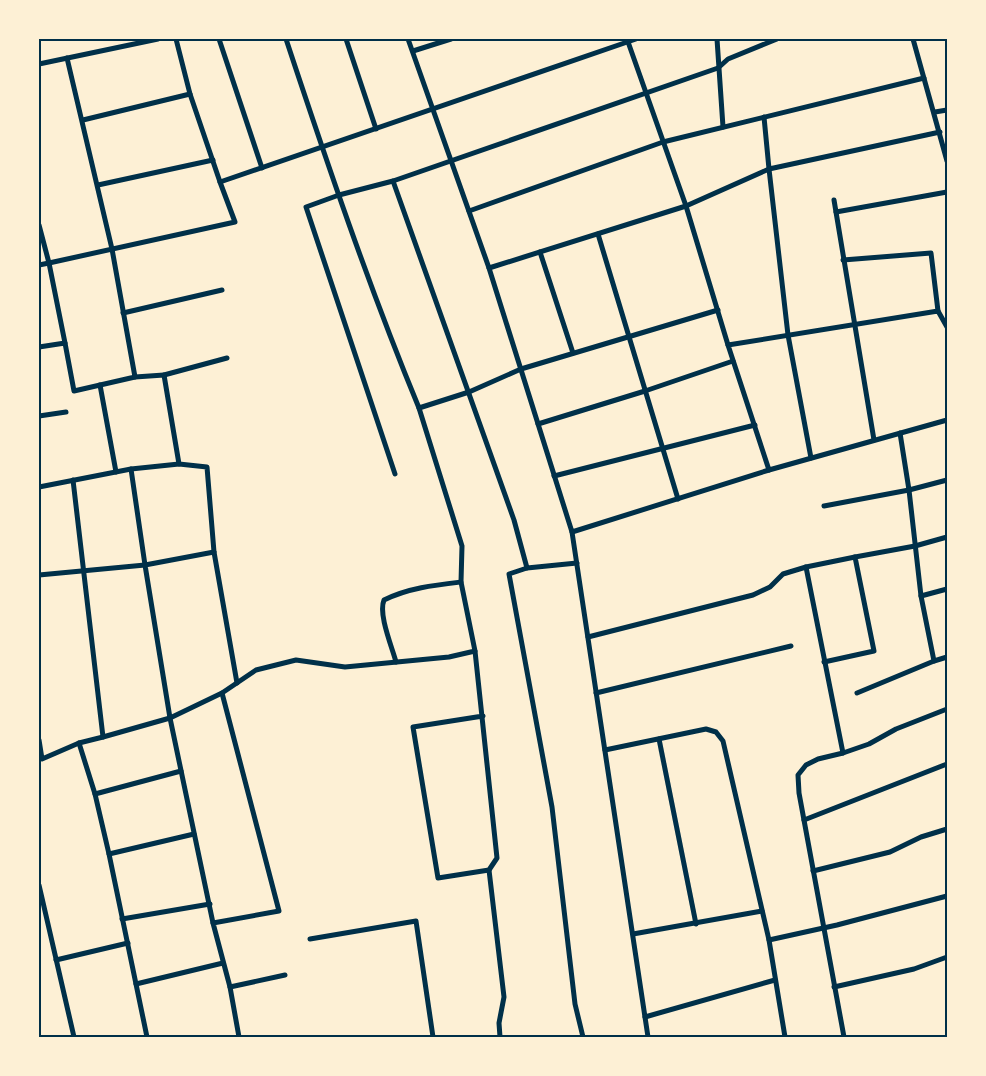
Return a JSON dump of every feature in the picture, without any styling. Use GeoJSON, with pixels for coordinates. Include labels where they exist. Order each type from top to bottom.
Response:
{"type":"FeatureCollection","features":[{"type":"Feature","properties":{"kind":"street"},"geometry":{"type":"LineString","coordinates":[[39,64],[158,39]]}},
{"type":"Feature","properties":{"kind":"street"},"geometry":{"type":"LineString","coordinates":[[39,265],[235,222],[190,94],[176,39]]}},
{"type":"Feature","properties":{"kind":"street"},"geometry":{"type":"LineString","coordinates":[[219,39],[262,168]]}},
{"type":"Feature","properties":{"kind":"street"},"geometry":{"type":"LineString","coordinates":[[286,39],[383,321],[419,408],[462,546],[461,582],[474,651],[497,858],[490,870],[504,997],[499,1024],[500,1037]]}},
{"type":"Feature","properties":{"kind":"street"},"geometry":{"type":"LineString","coordinates":[[346,39],[376,129]]}},
{"type":"Feature","properties":{"kind":"street"},"geometry":{"type":"LineString","coordinates":[[408,39],[489,268],[572,532],[648,1037]]}},
{"type":"Feature","properties":{"kind":"street"},"geometry":{"type":"LineString","coordinates":[[413,51],[451,39]]}},
{"type":"Feature","properties":{"kind":"street"},"geometry":{"type":"LineString","coordinates":[[220,182],[433,110],[627,40],[636,39]]}},
{"type":"Feature","properties":{"kind":"street"},"geometry":{"type":"LineString","coordinates":[[717,39],[723,127]]}},
{"type":"Feature","properties":{"kind":"street"},"geometry":{"type":"LineString","coordinates":[[395,474],[306,207],[339,195],[393,181],[646,94],[718,68],[728,59],[777,39]]}},
{"type":"Feature","properties":{"kind":"street"},"geometry":{"type":"LineString","coordinates":[[913,39],[947,161]]}},
{"type":"Feature","properties":{"kind":"street"},"geometry":{"type":"LineString","coordinates":[[627,40],[686,206],[728,345],[769,470]]}},
{"type":"Feature","properties":{"kind":"street"},"geometry":{"type":"LineString","coordinates":[[67,58],[112,249],[135,377]]}},
{"type":"Feature","properties":{"kind":"street"},"geometry":{"type":"LineString","coordinates":[[468,210],[663,142],[924,78]]}},
{"type":"Feature","properties":{"kind":"street"},"geometry":{"type":"LineString","coordinates":[[83,120],[190,94]]}},
{"type":"Feature","properties":{"kind":"street"},"geometry":{"type":"LineString","coordinates":[[934,112],[947,110]]}},
{"type":"Feature","properties":{"kind":"street"},"geometry":{"type":"LineString","coordinates":[[764,117],[788,335],[811,458]]}},
{"type":"Feature","properties":{"kind":"street"},"geometry":{"type":"LineString","coordinates":[[489,268],[686,206],[769,169],[940,132]]}},
{"type":"Feature","properties":{"kind":"street"},"geometry":{"type":"LineString","coordinates":[[98,185],[214,160]]}},
{"type":"Feature","properties":{"kind":"street"},"geometry":{"type":"LineString","coordinates":[[393,181],[514,520],[527,568]]}},
{"type":"Feature","properties":{"kind":"street"},"geometry":{"type":"LineString","coordinates":[[836,212],[947,192]]}},
{"type":"Feature","properties":{"kind":"street"},"geometry":{"type":"LineString","coordinates":[[834,200],[874,440]]}},
{"type":"Feature","properties":{"kind":"street"},"geometry":{"type":"LineString","coordinates":[[39,225],[74,391],[135,377],[164,375],[227,358]]}},
{"type":"Feature","properties":{"kind":"street"},"geometry":{"type":"LineString","coordinates":[[598,234],[678,499]]}},
{"type":"Feature","properties":{"kind":"street"},"geometry":{"type":"LineString","coordinates":[[540,252],[573,353]]}},
{"type":"Feature","properties":{"kind":"street"},"geometry":{"type":"LineString","coordinates":[[843,260],[931,253],[938,311],[947,327]]}},
{"type":"Feature","properties":{"kind":"street"},"geometry":{"type":"LineString","coordinates":[[123,313],[222,290]]}},
{"type":"Feature","properties":{"kind":"street"},"geometry":{"type":"LineString","coordinates":[[419,408],[469,392],[521,369],[718,310]]}},
{"type":"Feature","properties":{"kind":"street"},"geometry":{"type":"LineString","coordinates":[[728,345],[938,311]]}},
{"type":"Feature","properties":{"kind":"street"},"geometry":{"type":"LineString","coordinates":[[39,347],[65,343]]}},
{"type":"Feature","properties":{"kind":"street"},"geometry":{"type":"LineString","coordinates":[[538,424],[645,391],[733,360]]}},
{"type":"Feature","properties":{"kind":"street"},"geometry":{"type":"LineString","coordinates":[[164,375],[178,464]]}},
{"type":"Feature","properties":{"kind":"street"},"geometry":{"type":"LineString","coordinates":[[100,385],[116,472]]}},
{"type":"Feature","properties":{"kind":"street"},"geometry":{"type":"LineString","coordinates":[[39,416],[66,412]]}},
{"type":"Feature","properties":{"kind":"street"},"geometry":{"type":"LineString","coordinates":[[572,532],[769,470],[947,420]]}},
{"type":"Feature","properties":{"kind":"street"},"geometry":{"type":"LineString","coordinates":[[554,476],[755,425]]}},
{"type":"Feature","properties":{"kind":"street"},"geometry":{"type":"LineString","coordinates":[[900,433],[909,490],[921,596],[934,661]]}},
{"type":"Feature","properties":{"kind":"street"},"geometry":{"type":"LineString","coordinates":[[39,487],[131,469],[178,464],[206,468],[214,552],[237,683]]}},
{"type":"Feature","properties":{"kind":"street"},"geometry":{"type":"LineString","coordinates":[[131,469],[145,565],[180,771],[213,923],[230,987],[239,1037]]}},
{"type":"Feature","properties":{"kind":"street"},"geometry":{"type":"LineString","coordinates":[[73,480],[104,737]]}},
{"type":"Feature","properties":{"kind":"street"},"geometry":{"type":"LineString","coordinates":[[824,506],[909,490],[947,480]]}},
{"type":"Feature","properties":{"kind":"street"},"geometry":{"type":"LineString","coordinates":[[588,637],[753,595],[770,587],[782,574],[806,567],[915,546],[947,537]]}},
{"type":"Feature","properties":{"kind":"street"},"geometry":{"type":"LineString","coordinates":[[39,575],[145,565],[214,552]]}},
{"type":"Feature","properties":{"kind":"street"},"geometry":{"type":"LineString","coordinates":[[824,662],[874,651],[855,557]]}},
{"type":"Feature","properties":{"kind":"street"},"geometry":{"type":"LineString","coordinates":[[577,562],[527,568],[509,574],[552,807],[575,1004],[583,1037]]}},
{"type":"Feature","properties":{"kind":"street"},"geometry":{"type":"LineString","coordinates":[[806,567],[843,753]]}},
{"type":"Feature","properties":{"kind":"street"},"geometry":{"type":"LineString","coordinates":[[396,662],[383,615],[382,604],[384,600],[396,594],[428,586],[461,582]]}},
{"type":"Feature","properties":{"kind":"street"},"geometry":{"type":"LineString","coordinates":[[921,596],[947,589]]}},
{"type":"Feature","properties":{"kind":"street"},"geometry":{"type":"LineString","coordinates":[[596,693],[791,646]]}},
{"type":"Feature","properties":{"kind":"street"},"geometry":{"type":"LineString","coordinates":[[39,740],[40,760],[79,744],[170,718],[222,693],[256,670],[296,660],[345,666],[449,657],[474,651]]}},
{"type":"Feature","properties":{"kind":"street"},"geometry":{"type":"LineString","coordinates":[[856,694],[947,657]]}},
{"type":"Feature","properties":{"kind":"street"},"geometry":{"type":"LineString","coordinates":[[213,923],[279,911],[222,693]]}},
{"type":"Feature","properties":{"kind":"street"},"geometry":{"type":"LineString","coordinates":[[844,1037],[804,820],[798,775],[806,765],[818,759],[869,744],[896,728],[947,709]]}},
{"type":"Feature","properties":{"kind":"street"},"geometry":{"type":"LineString","coordinates":[[482,716],[413,727],[438,878],[490,870]]}},
{"type":"Feature","properties":{"kind":"street"},"geometry":{"type":"LineString","coordinates":[[605,750],[706,729],[716,732],[722,741],[769,940],[785,1037]]}},
{"type":"Feature","properties":{"kind":"street"},"geometry":{"type":"LineString","coordinates":[[659,739],[696,924]]}},
{"type":"Feature","properties":{"kind":"street"},"geometry":{"type":"LineString","coordinates":[[79,744],[95,794],[109,854],[147,1037]]}},
{"type":"Feature","properties":{"kind":"street"},"geometry":{"type":"LineString","coordinates":[[804,820],[947,764]]}},
{"type":"Feature","properties":{"kind":"street"},"geometry":{"type":"LineString","coordinates":[[95,794],[180,771]]}},
{"type":"Feature","properties":{"kind":"street"},"geometry":{"type":"LineString","coordinates":[[813,871],[890,852],[921,837],[947,829]]}},
{"type":"Feature","properties":{"kind":"street"},"geometry":{"type":"LineString","coordinates":[[109,854],[194,834]]}},
{"type":"Feature","properties":{"kind":"street"},"geometry":{"type":"LineString","coordinates":[[39,885],[74,1037]]}},
{"type":"Feature","properties":{"kind":"street"},"geometry":{"type":"LineString","coordinates":[[769,940],[947,896]]}},
{"type":"Feature","properties":{"kind":"street"},"geometry":{"type":"LineString","coordinates":[[122,919],[210,904]]}},
{"type":"Feature","properties":{"kind":"street"},"geometry":{"type":"LineString","coordinates":[[633,934],[762,912]]}},
{"type":"Feature","properties":{"kind":"street"},"geometry":{"type":"LineString","coordinates":[[310,939],[416,921],[433,1037]]}},
{"type":"Feature","properties":{"kind":"street"},"geometry":{"type":"LineString","coordinates":[[56,960],[128,944]]}},
{"type":"Feature","properties":{"kind":"street"},"geometry":{"type":"LineString","coordinates":[[834,987],[914,969],[947,957]]}},
{"type":"Feature","properties":{"kind":"street"},"geometry":{"type":"LineString","coordinates":[[136,984],[223,963]]}},
{"type":"Feature","properties":{"kind":"street"},"geometry":{"type":"LineString","coordinates":[[230,987],[285,975]]}},
{"type":"Feature","properties":{"kind":"street"},"geometry":{"type":"LineString","coordinates":[[645,1017],[775,980]]}}]}
